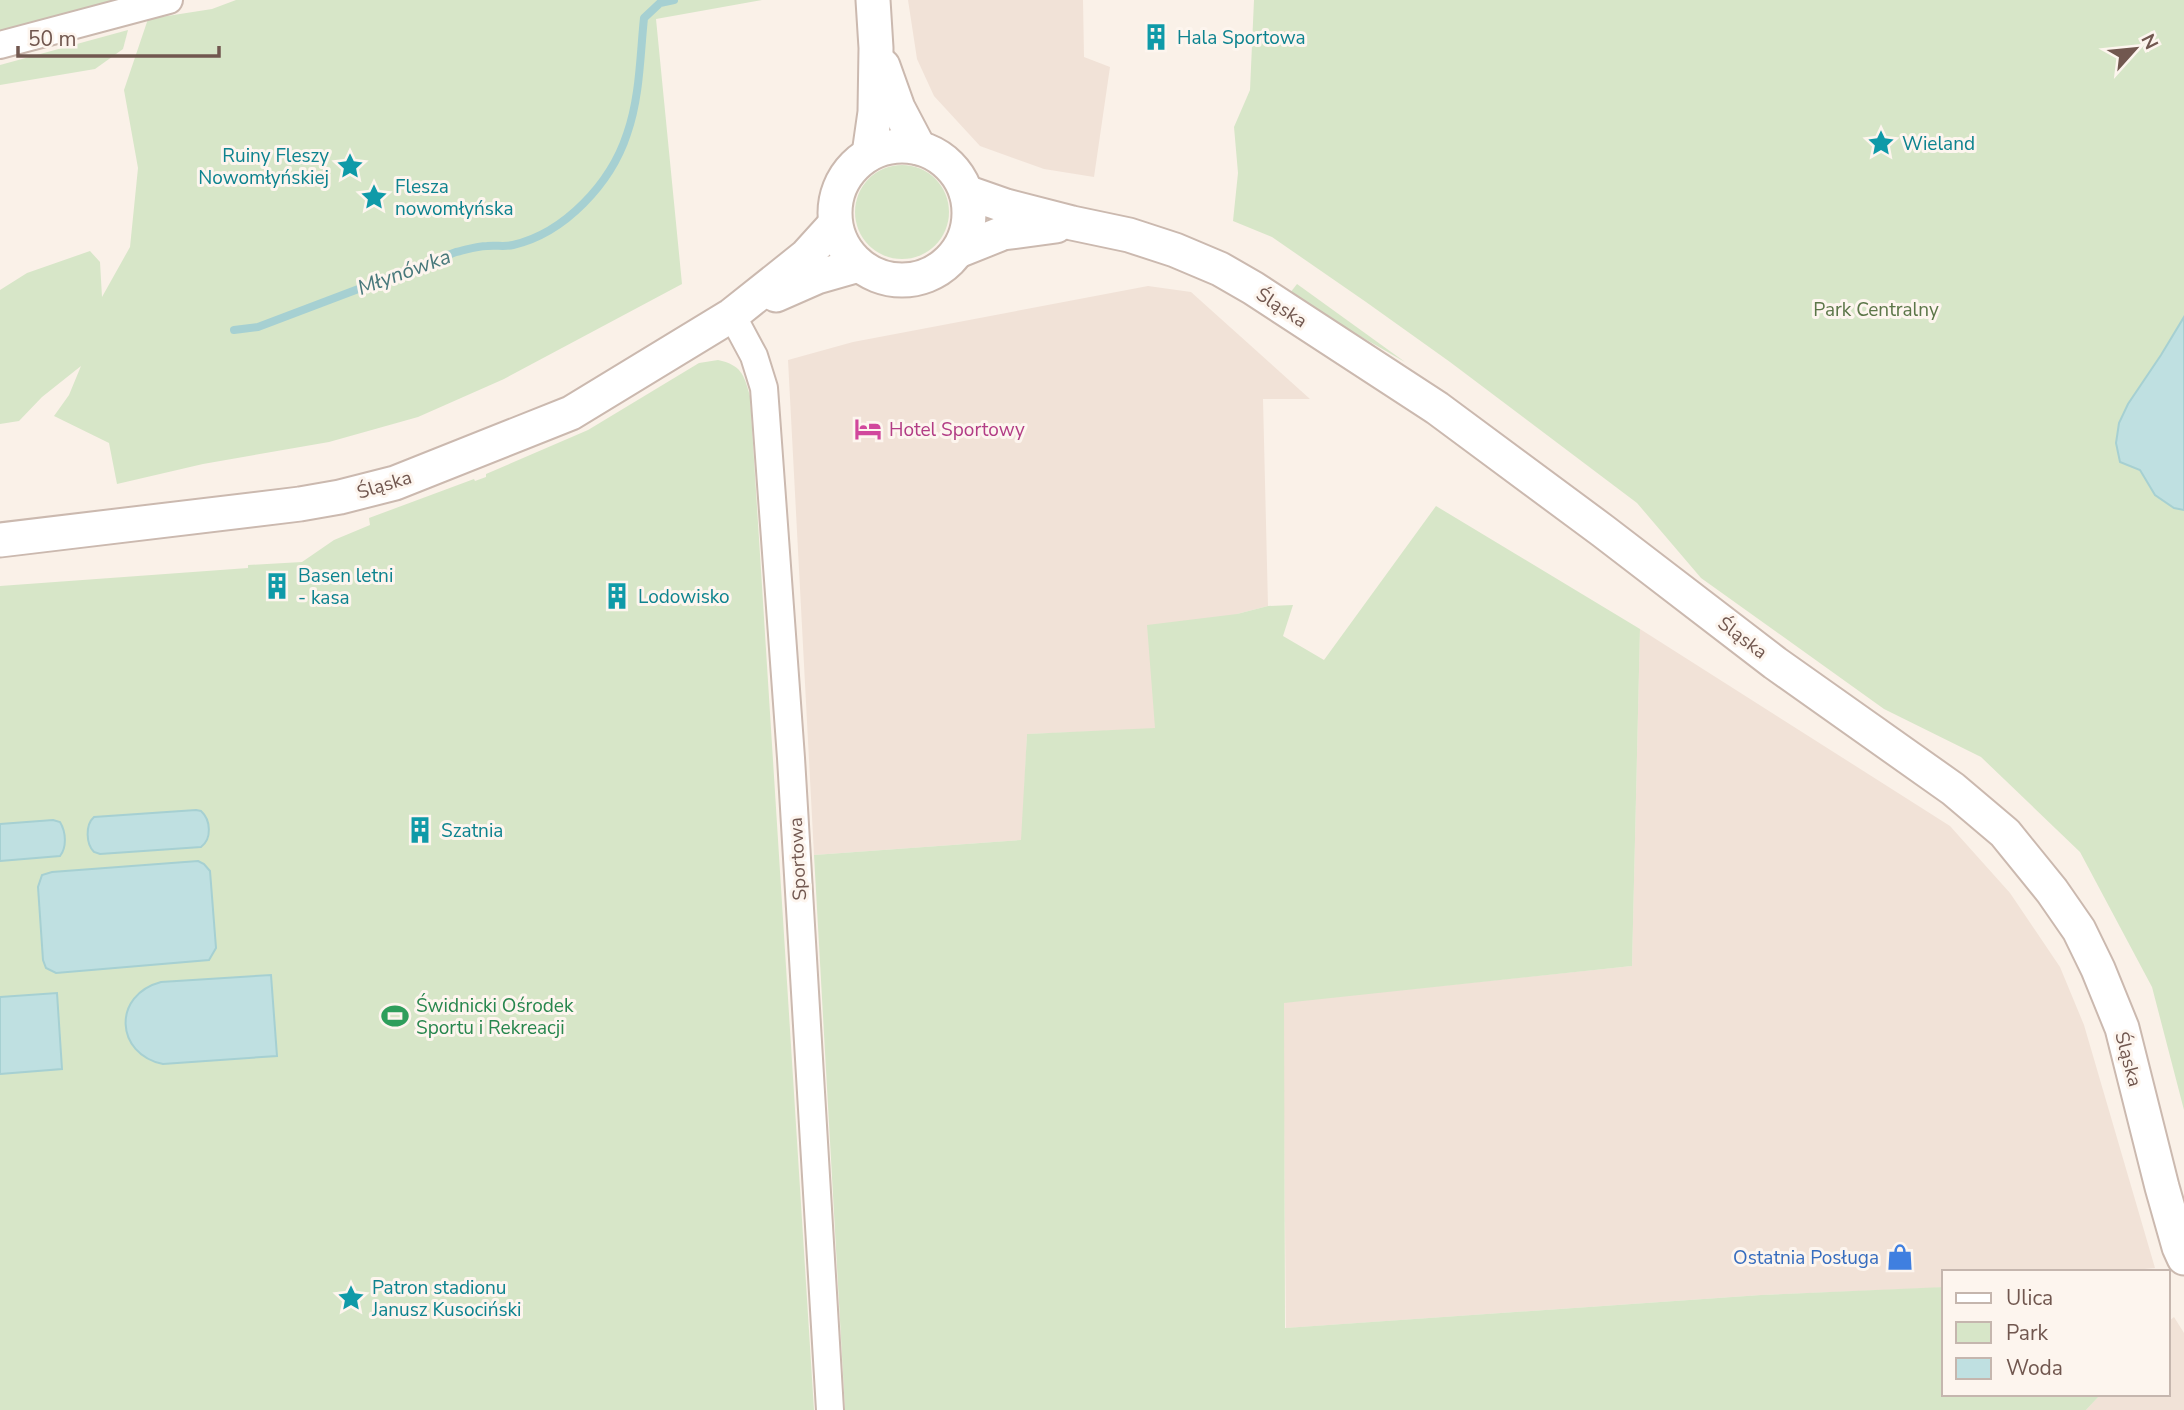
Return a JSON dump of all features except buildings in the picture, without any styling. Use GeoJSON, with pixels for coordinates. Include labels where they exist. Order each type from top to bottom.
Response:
{"type":"FeatureCollection","features":[{"type":"Feature","properties":{"kind":"street"},"geometry":{"type":"LineString","coordinates":[[0,45],[169,0]]}},
{"type":"Feature","properties":{"kind":"street"},"geometry":{"type":"LineString","coordinates":[[869,154],[875,112],[876,48],[873,0]]}},
{"type":"Feature","properties":{"kind":"street"},"geometry":{"type":"LineString","coordinates":[[876,48],[898,108],[919,148]]}},
{"type":"Feature","properties":{"kind":"street"},"geometry":{"type":"LineString","coordinates":[[893,146],[919,148],[939,157],[955,172],[966,192],[969,212],[966,233],[957,251],[942,267],[922,278],[900,281],[878,276],[859,265],[840,239],[835,224],[835,203],[841,184],[853,167],[869,154],[893,146]]}},
{"type":"Feature","properties":{"kind":"street","name":"Śląska"},"geometry":{"type":"LineString","coordinates":[[966,192],[1006,206],[1129,235],[1220,269],[1437,408],[1775,663],[1953,789],[2005,833],[2052,891],[2079,930],[2098,969],[2122,1028],[2162,1187],[2184,1258]]}},
{"type":"Feature","properties":{"kind":"street","name":"Śląska"},"geometry":{"type":"LineString","coordinates":[[957,251],[1003,233],[1072,223]]}},
{"type":"Feature","properties":{"kind":"street","name":"Śląska"},"geometry":{"type":"LineString","coordinates":[[0,540],[300,504],[395,483],[571,413],[732,315],[806,256],[835,224]]}},
{"type":"Feature","properties":{"kind":"street","name":"Śląska"},"geometry":{"type":"LineString","coordinates":[[732,315],[817,277],[859,265]]}},
{"type":"Feature","properties":{"kind":"street","name":"Sportowa"},"geometry":{"type":"LineString","coordinates":[[732,315],[754,356],[764,388],[792,770],[830,1410]]}},
{"type":"Feature","properties":{"kind":"shaded area"},"geometry":{"type":"Polygon","coordinates":[[[908,0],[1083,0],[1084,57],[1110,67],[1094,177],[1044,169],[980,146],[934,96],[917,59],[908,0]]]}},
{"type":"Feature","properties":{"kind":"shaded area"},"geometry":{"type":"Polygon","coordinates":[[[1148,286],[1191,292],[1310,399],[1263,399],[1268,606],[1237,614],[1155,729],[1027,734],[1022,840],[814,855],[788,360],[853,342],[1148,286]]]}},
{"type":"Feature","properties":{"kind":"shaded area"},"geometry":{"type":"Polygon","coordinates":[[[1640,629],[1950,826],[2010,893],[2060,967],[2084,1025],[2155,1268],[1942,1270],[1942,1287],[1933,1288],[1761,1295],[1286,1328],[1283,1002],[1632,966],[1640,629]]]}},
{"type":"Feature","properties":{"kind":"shaded area"},"geometry":{"type":"Polygon","coordinates":[[[2174,1317],[2184,1333],[2184,1410],[2086,1410],[2099,1396],[2170,1396],[2170,1320],[2174,1317]]]}},
{"type":"Feature","properties":{"kind":"green space"},"geometry":{"type":"Polygon","coordinates":[[[0,0],[127,0],[0,33],[0,0]]]}},
{"type":"Feature","properties":{"kind":"green space"},"geometry":{"type":"Polygon","coordinates":[[[236,0],[762,0],[656,19],[682,284],[504,379],[418,417],[329,442],[203,464],[117,484],[109,443],[54,416],[69,395],[81,366],[42,397],[19,421],[0,424],[0,290],[27,273],[90,251],[100,262],[102,297],[130,247],[138,168],[124,90],[148,19],[212,9],[236,0]]]}},
{"type":"Feature","properties":{"kind":"green space","name":"Park Centralny"},"geometry":{"type":"Polygon","coordinates":[[[1254,0],[2184,0],[2184,1110],[2152,987],[2080,852],[1981,757],[1884,709],[1701,578],[1637,503],[1366,302],[1272,237],[1233,221],[1238,173],[1234,127],[1250,90],[1254,0]]]}},
{"type":"Feature","properties":{"kind":"green space"},"geometry":{"type":"Polygon","coordinates":[[[128,30],[123,49],[95,69],[0,85],[0,65],[128,30]]]}},
{"type":"Feature","properties":{"kind":"green space"},"geometry":{"type":"Polygon","coordinates":[[[902,165],[920,169],[935,179],[945,194],[949,212],[945,230],[935,245],[920,255],[902,259],[884,255],[869,245],[859,230],[855,212],[859,194],[869,179],[884,169],[902,165]]]}},
{"type":"Feature","properties":{"kind":"green space"},"geometry":{"type":"Polygon","coordinates":[[[1297,284],[1405,362],[1290,293],[1297,284]]]}},
{"type":"Feature","properties":{"kind":"green space","name":"Świdnicki Ośrodek Sportu i Rekreacji"},"geometry":{"type":"Polygon","coordinates":[[[718,360],[737,368],[746,382],[750,396],[814,1410],[0,1410],[0,586],[302,562],[334,540],[370,525],[369,518],[486,477],[486,474],[588,430],[699,363],[718,360]]]}},
{"type":"Feature","properties":{"kind":"green space"},"geometry":{"type":"Polygon","coordinates":[[[1436,506],[1640,629],[1632,966],[1284,1003],[1285,1328],[1761,1295],[1942,1287],[1942,1396],[2099,1396],[2086,1410],[845,1410],[814,855],[1021,840],[1027,734],[1155,728],[1147,625],[1237,614],[1268,606],[1293,605],[1283,636],[1324,660],[1436,506]]]}},
{"type":"Feature","properties":{"kind":"water"},"geometry":{"type":"Polygon","coordinates":[[[2184,317],[2184,510],[2174,508],[2155,495],[2140,470],[2120,462],[2116,443],[2119,423],[2128,404],[2184,317]]]}},
{"type":"Feature","properties":{"kind":"water"},"geometry":{"type":"Polygon","coordinates":[[[201,811],[208,824],[207,839],[201,847],[100,854],[94,852],[89,844],[88,829],[94,817],[201,811]]]}},
{"type":"Feature","properties":{"kind":"water"},"geometry":{"type":"Polygon","coordinates":[[[53,820],[60,822],[64,835],[65,844],[60,856],[0,861],[0,824],[53,820]]]}},
{"type":"Feature","properties":{"kind":"water"},"geometry":{"type":"Polygon","coordinates":[[[198,861],[210,871],[216,948],[209,960],[56,973],[46,968],[43,960],[38,887],[42,875],[198,861]]]}},
{"type":"Feature","properties":{"kind":"water"},"geometry":{"type":"Polygon","coordinates":[[[271,975],[277,1056],[163,1064],[147,1058],[136,1049],[128,1037],[127,1011],[134,999],[145,989],[161,982],[271,975]]]}},
{"type":"Feature","properties":{"kind":"water"},"geometry":{"type":"Polygon","coordinates":[[[57,993],[62,1069],[0,1074],[0,997],[57,993]]]}},
{"type":"Feature","properties":{"kind":"waterway","name":"Młynówka"},"geometry":{"type":"LineString","coordinates":[[234,330],[258,327],[456,252],[483,246],[510,246],[532,239],[568,218],[598,187],[610,170],[627,134],[637,91],[644,18],[660,3],[674,0]]}},
{"type":"Feature","properties":{"kind":"place","name":"Hala Sportowa"},"geometry":{"type":"Point","coordinates":[1156,37]}},
{"type":"Feature","properties":{"kind":"place","name":"Wieland"},"geometry":{"type":"Point","coordinates":[1881,143]}},
{"type":"Feature","properties":{"kind":"place","name":"Ruiny Fleszy Nowomłyńskiej"},"geometry":{"type":"Point","coordinates":[350,166]}},
{"type":"Feature","properties":{"kind":"place","name":"Flesza nowomłyńska"},"geometry":{"type":"Point","coordinates":[374,197]}},
{"type":"Feature","properties":{"kind":"place","name":"Hotel Sportowy"},"geometry":{"type":"Point","coordinates":[868,429]}},
{"type":"Feature","properties":{"kind":"place","name":"Basen letni - kasa"},"geometry":{"type":"Point","coordinates":[277,586]}},
{"type":"Feature","properties":{"kind":"place","name":"Lodowisko"},"geometry":{"type":"Point","coordinates":[617,596]}},
{"type":"Feature","properties":{"kind":"place","name":"Szatnia"},"geometry":{"type":"Point","coordinates":[420,830]}},
{"type":"Feature","properties":{"kind":"place","name":"Świdnicki Ośrodek Sportu i Rekreacji"},"geometry":{"type":"Point","coordinates":[395,1016]}},
{"type":"Feature","properties":{"kind":"place","name":"Ostatnia Posługa"},"geometry":{"type":"Point","coordinates":[1900,1257]}},
{"type":"Feature","properties":{"kind":"place","name":"Patron stadionu Janusz Kusociński"},"geometry":{"type":"Point","coordinates":[351,1298]}}]}
